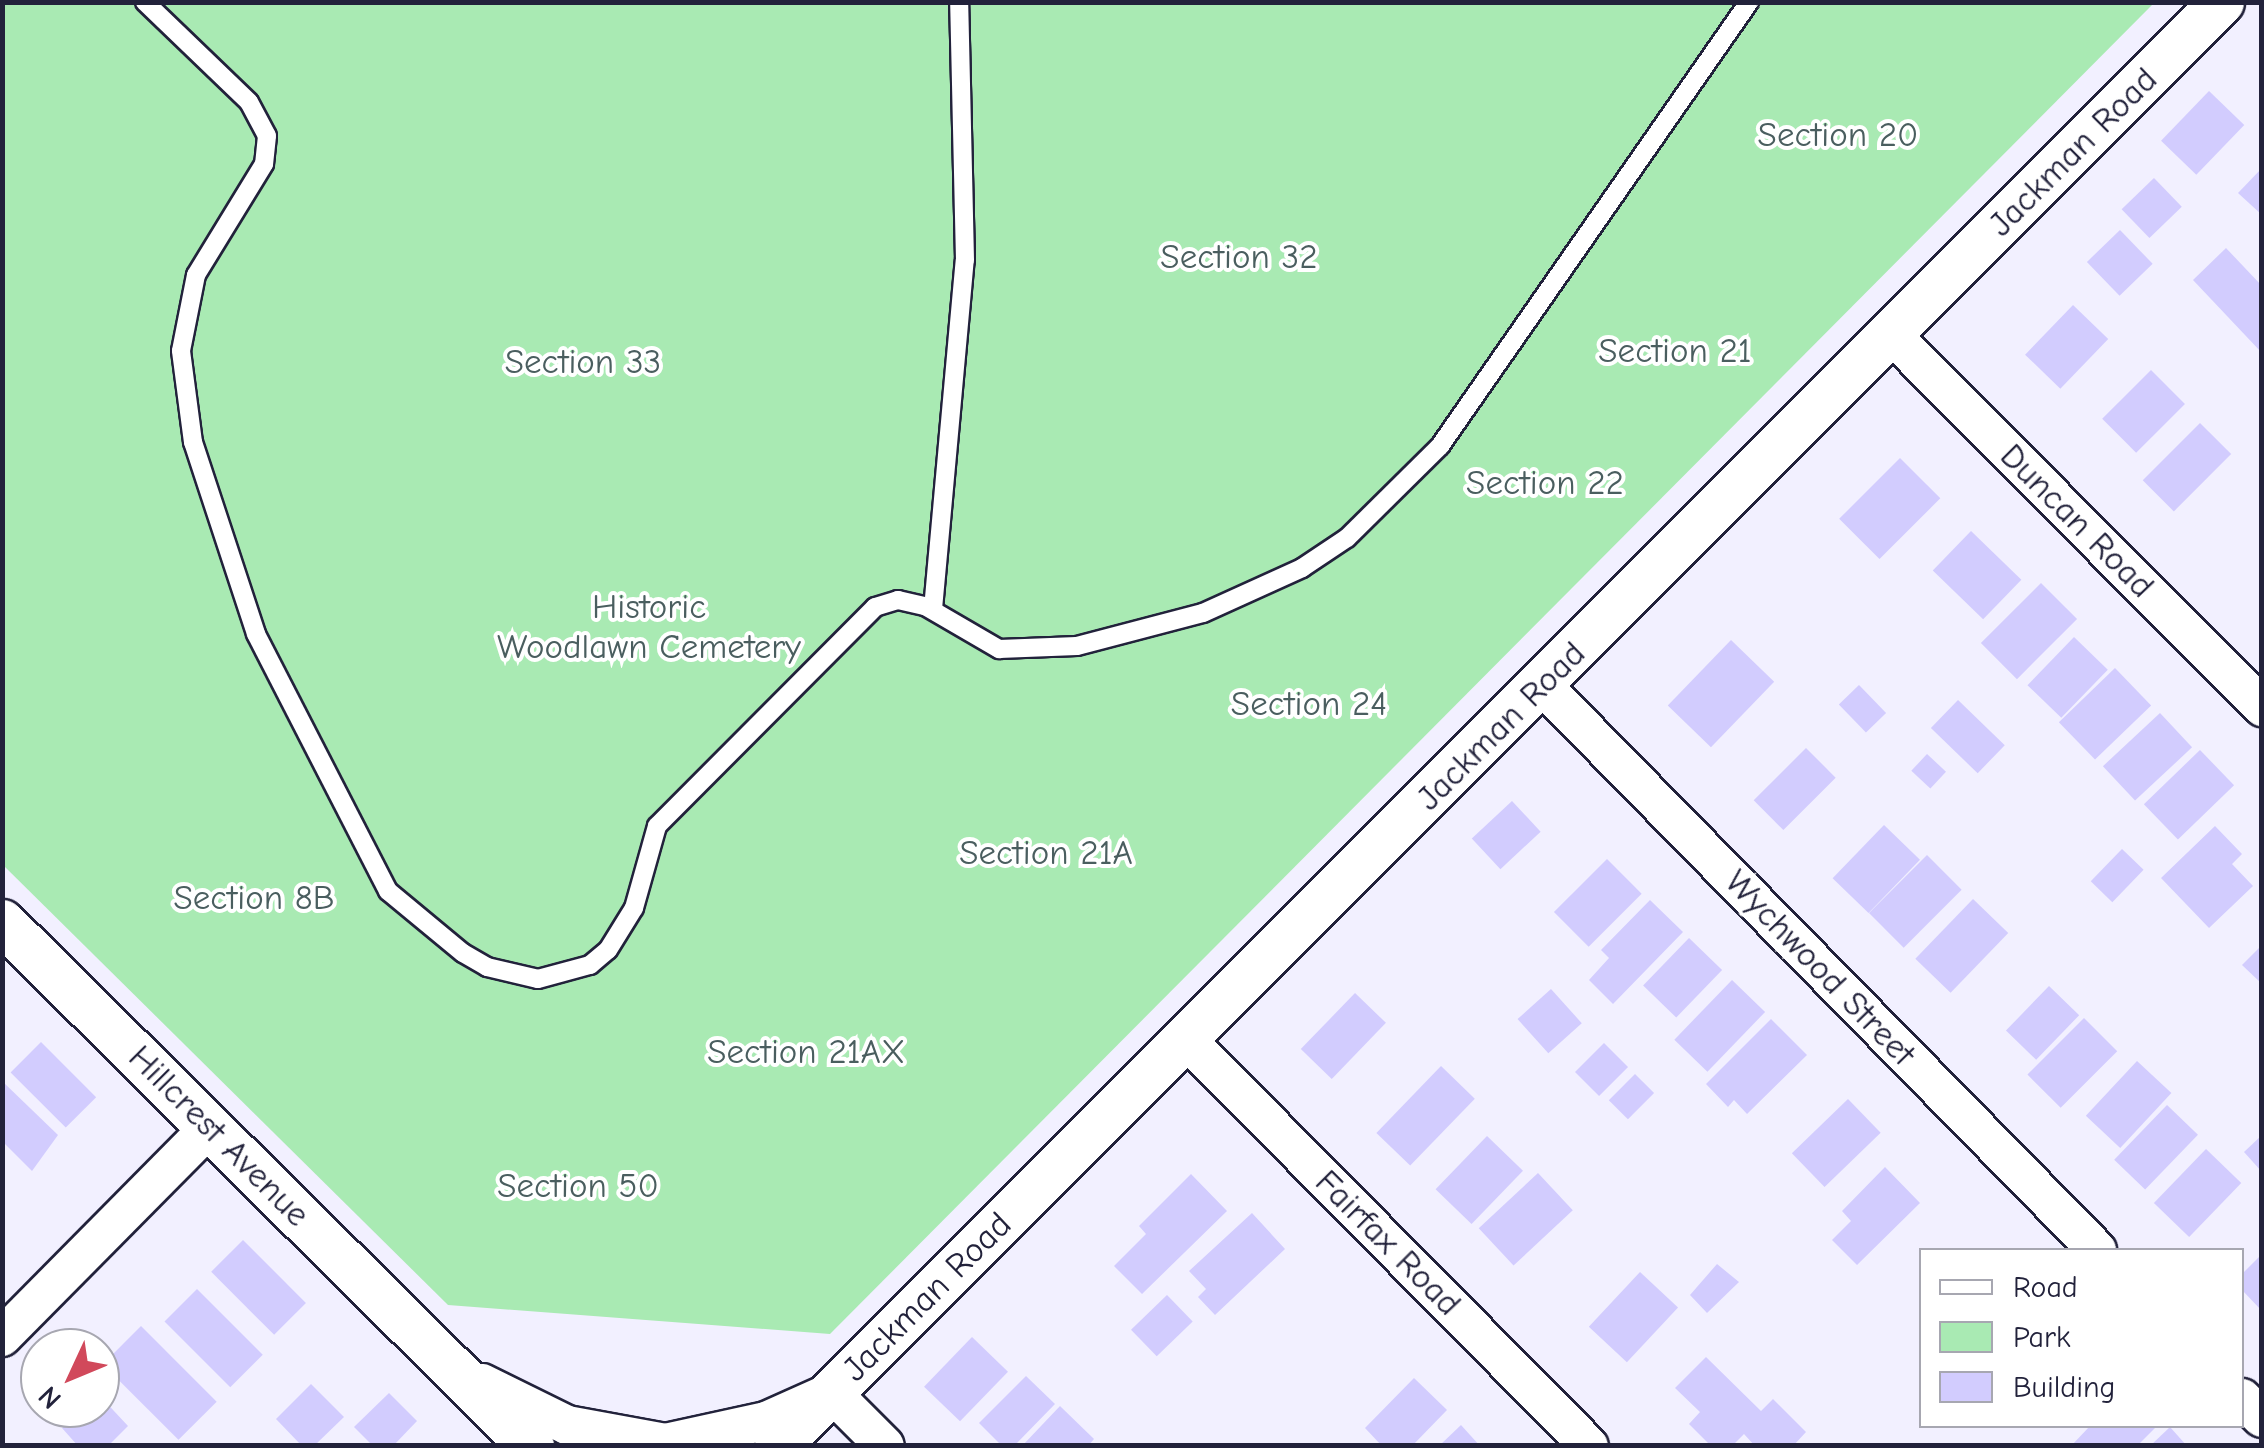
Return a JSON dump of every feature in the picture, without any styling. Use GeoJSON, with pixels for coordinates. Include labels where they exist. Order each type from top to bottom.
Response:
{"type":"FeatureCollection","features":[{"type":"Feature","properties":{"kind":"street","name":"Jackman Road"},"geometry":{"type":"LineString","coordinates":[[777,1446],[1892,336],[2221,2]]}},
{"type":"Feature","properties":{"kind":"street","name":"Duncan Road"},"geometry":{"type":"LineString","coordinates":[[1892,336],[2262,707]]}},
{"type":"Feature","properties":{"kind":"street","name":"Wychwood Street"},"geometry":{"type":"LineString","coordinates":[[1542,685],[2095,1248]]}},
{"type":"Feature","properties":{"kind":"street","name":"Hillcrest Avenue"},"geometry":{"type":"LineString","coordinates":[[2,922],[531,1446]]}},
{"type":"Feature","properties":{"kind":"street","name":"Fairfax Road"},"geometry":{"type":"LineString","coordinates":[[1187,1040],[1589,1446]]}},
{"type":"Feature","properties":{"kind":"street"},"geometry":{"type":"LineString","coordinates":[[2,1337],[210,1127]]}},
{"type":"Feature","properties":{"kind":"street","name":"Hillcrest Avenue"},"geometry":{"type":"LineString","coordinates":[[435,1350],[510,1402],[567,1425],[665,1442],[766,1421],[831,1392]]}},
{"type":"Feature","properties":{"kind":"street"},"geometry":{"type":"LineString","coordinates":[[831,1392],[884,1446]]}},
{"type":"Feature","properties":{"kind":"street"},"geometry":{"type":"LineString","coordinates":[[2244,1400],[2262,1418]]}},
{"type":"Feature","properties":{"kind":"lane"},"geometry":{"type":"LineString","coordinates":[[146,2],[249,102],[267,136],[264,164],[208,250],[189,298],[180,383],[193,442],[266,658],[372,867],[432,931],[488,967],[538,980],[590,965],[623,932],[657,826],[860,618],[898,600],[933,609],[999,649],[1077,646],[1203,614],[1302,568],[1347,538],[1440,446],[1749,2]]}},
{"type":"Feature","properties":{"kind":"lane"},"geometry":{"type":"LineString","coordinates":[[933,609],[965,260],[959,2]]}},
{"type":"Feature","properties":{"kind":"green space","name":"Historic Woodlawn Cemetery"},"geometry":{"type":"Polygon","coordinates":[[[2,3],[2154,3],[830,1334],[448,1305],[3,865],[2,3]]]}},
{"type":"Feature","properties":{"kind":"building"},"geometry":{"type":"Polygon","coordinates":[[[2209,91],[2244,125],[2196,175],[2161,141],[2209,91]]]}},
{"type":"Feature","properties":{"kind":"building"},"geometry":{"type":"Polygon","coordinates":[[[2262,168],[2262,215],[2238,193],[2262,168]]]}},
{"type":"Feature","properties":{"kind":"building"},"geometry":{"type":"Polygon","coordinates":[[[2154,178],[2182,207],[2149,238],[2122,209],[2154,178]]]}},
{"type":"Feature","properties":{"kind":"building"},"geometry":{"type":"Polygon","coordinates":[[[2120,230],[2153,264],[2120,296],[2087,262],[2120,230]]]}},
{"type":"Feature","properties":{"kind":"building"},"geometry":{"type":"Polygon","coordinates":[[[2226,248],[2262,286],[2262,353],[2193,280],[2226,248]]]}},
{"type":"Feature","properties":{"kind":"building"},"geometry":{"type":"Polygon","coordinates":[[[2073,305],[2108,339],[2060,389],[2025,355],[2073,305]]]}},
{"type":"Feature","properties":{"kind":"building"},"geometry":{"type":"Polygon","coordinates":[[[2151,370],[2185,404],[2136,453],[2102,419],[2151,370]]]}},
{"type":"Feature","properties":{"kind":"building"},"geometry":{"type":"Polygon","coordinates":[[[2200,423],[2231,454],[2174,511],[2143,480],[2200,423]]]}},
{"type":"Feature","properties":{"kind":"building"},"geometry":{"type":"Polygon","coordinates":[[[1900,458],[1940,498],[1879,559],[1839,519],[1900,458]]]}},
{"type":"Feature","properties":{"kind":"building"},"geometry":{"type":"Polygon","coordinates":[[[1971,531],[2021,580],[1983,619],[1933,571],[1971,531]]]}},
{"type":"Feature","properties":{"kind":"building"},"geometry":{"type":"Polygon","coordinates":[[[2041,583],[2077,619],[2017,679],[1981,643],[2041,583]]]}},
{"type":"Feature","properties":{"kind":"building"},"geometry":{"type":"Polygon","coordinates":[[[2074,637],[2108,670],[2061,718],[2027,685],[2074,637]]]}},
{"type":"Feature","properties":{"kind":"building"},"geometry":{"type":"Polygon","coordinates":[[[1731,640],[1774,682],[1711,747],[1668,705],[1731,640]]]}},
{"type":"Feature","properties":{"kind":"building"},"geometry":{"type":"Polygon","coordinates":[[[2115,668],[2151,705],[2095,760],[2059,722],[2115,668]]]}},
{"type":"Feature","properties":{"kind":"building"},"geometry":{"type":"Polygon","coordinates":[[[1859,685],[1886,713],[1866,733],[1839,704],[1859,685]]]}},
{"type":"Feature","properties":{"kind":"building"},"geometry":{"type":"Polygon","coordinates":[[[1958,700],[2005,745],[1978,773],[1931,728],[1958,700]]]}},
{"type":"Feature","properties":{"kind":"building"},"geometry":{"type":"Polygon","coordinates":[[[2160,713],[2192,747],[2135,801],[2103,766],[2160,713]]]}},
{"type":"Feature","properties":{"kind":"building"},"geometry":{"type":"Polygon","coordinates":[[[1806,748],[1836,778],[1783,830],[1754,800],[1806,748]]]}},
{"type":"Feature","properties":{"kind":"building"},"geometry":{"type":"Polygon","coordinates":[[[2200,750],[2234,785],[2178,839],[2144,804],[2200,750]]]}},
{"type":"Feature","properties":{"kind":"building"},"geometry":{"type":"Polygon","coordinates":[[[1927,754],[1946,772],[1930,789],[1911,771],[1927,754]]]}},
{"type":"Feature","properties":{"kind":"building"},"geometry":{"type":"Polygon","coordinates":[[[1512,801],[1541,832],[1500,869],[1472,839],[1512,801]]]}},
{"type":"Feature","properties":{"kind":"building"},"geometry":{"type":"Polygon","coordinates":[[[1884,825],[1920,860],[1869,913],[1833,878],[1884,825]]]}},
{"type":"Feature","properties":{"kind":"building"},"geometry":{"type":"Polygon","coordinates":[[[2215,826],[2242,854],[2232,864],[2253,886],[2209,928],[2161,878],[2215,826]]]}},
{"type":"Feature","properties":{"kind":"building"},"geometry":{"type":"Polygon","coordinates":[[[2122,849],[2144,870],[2112,902],[2091,881],[2122,849]]]}},
{"type":"Feature","properties":{"kind":"building"},"geometry":{"type":"Polygon","coordinates":[[[1927,855],[1962,890],[1904,948],[1869,913],[1927,855]]]}},
{"type":"Feature","properties":{"kind":"building"},"geometry":{"type":"Polygon","coordinates":[[[1607,859],[1642,894],[1589,947],[1554,912],[1607,859]]]}},
{"type":"Feature","properties":{"kind":"building"},"geometry":{"type":"Polygon","coordinates":[[[1973,899],[2008,933],[1951,993],[1915,959],[1973,899]]]}},
{"type":"Feature","properties":{"kind":"building"},"geometry":{"type":"Polygon","coordinates":[[[1650,900],[1683,932],[1613,1004],[1589,980],[1609,958],[1601,950],[1650,900]]]}},
{"type":"Feature","properties":{"kind":"building"},"geometry":{"type":"Polygon","coordinates":[[[1689,938],[1722,970],[1676,1017],[1643,985],[1689,938]]]}},
{"type":"Feature","properties":{"kind":"building"},"geometry":{"type":"Polygon","coordinates":[[[2262,945],[2262,984],[2242,965],[2262,945]]]}},
{"type":"Feature","properties":{"kind":"building"},"geometry":{"type":"Polygon","coordinates":[[[1732,980],[1765,1012],[1707,1072],[1674,1040],[1732,980]]]}},
{"type":"Feature","properties":{"kind":"building"},"geometry":{"type":"Polygon","coordinates":[[[2049,986],[2079,1015],[2036,1060],[2006,1031],[2049,986]]]}},
{"type":"Feature","properties":{"kind":"building"},"geometry":{"type":"Polygon","coordinates":[[[1551,989],[1582,1023],[1548,1053],[1518,1019],[1551,989]]]}},
{"type":"Feature","properties":{"kind":"building"},"geometry":{"type":"Polygon","coordinates":[[[1355,993],[1386,1023],[1332,1079],[1301,1049],[1355,993]]]}},
{"type":"Feature","properties":{"kind":"building"},"geometry":{"type":"Polygon","coordinates":[[[2084,1018],[2117,1051],[2061,1108],[2027,1075],[2084,1018]]]}},
{"type":"Feature","properties":{"kind":"building"},"geometry":{"type":"Polygon","coordinates":[[[1771,1019],[1807,1055],[1747,1114],[1734,1100],[1728,1107],[1706,1084],[1771,1019]]]}},
{"type":"Feature","properties":{"kind":"building"},"geometry":{"type":"Polygon","coordinates":[[[41,1042],[96,1097],[66,1128],[11,1072],[41,1042]]]}},
{"type":"Feature","properties":{"kind":"building"},"geometry":{"type":"Polygon","coordinates":[[[1604,1043],[1628,1067],[1599,1096],[1575,1072],[1604,1043]]]}},
{"type":"Feature","properties":{"kind":"building"},"geometry":{"type":"Polygon","coordinates":[[[2137,1061],[2171,1093],[2120,1148],[2086,1116],[2137,1061]]]}},
{"type":"Feature","properties":{"kind":"building"},"geometry":{"type":"Polygon","coordinates":[[[1441,1066],[1475,1099],[1410,1166],[1376,1133],[1441,1066]]]}},
{"type":"Feature","properties":{"kind":"building"},"geometry":{"type":"Polygon","coordinates":[[[1635,1074],[1654,1093],[1628,1119],[1609,1100],[1635,1074]]]}},
{"type":"Feature","properties":{"kind":"building"},"geometry":{"type":"Polygon","coordinates":[[[2,1081],[58,1135],[32,1171],[2,1141],[2,1081]]]}},
{"type":"Feature","properties":{"kind":"building"},"geometry":{"type":"Polygon","coordinates":[[[1848,1099],[1881,1133],[1825,1187],[1792,1153],[1848,1099]]]}},
{"type":"Feature","properties":{"kind":"building"},"geometry":{"type":"Polygon","coordinates":[[[2167,1105],[2198,1135],[2145,1190],[2114,1160],[2167,1105]]]}},
{"type":"Feature","properties":{"kind":"building"},"geometry":{"type":"Polygon","coordinates":[[[2262,1135],[2262,1172],[2244,1152],[2262,1135]]]}},
{"type":"Feature","properties":{"kind":"building"},"geometry":{"type":"Polygon","coordinates":[[[1487,1136],[1523,1171],[1472,1224],[1436,1189],[1487,1136]]]}},
{"type":"Feature","properties":{"kind":"building"},"geometry":{"type":"Polygon","coordinates":[[[2206,1149],[2241,1183],[2189,1237],[2154,1203],[2206,1149]]]}},
{"type":"Feature","properties":{"kind":"building"},"geometry":{"type":"Polygon","coordinates":[[[1885,1167],[1920,1203],[1857,1265],[1832,1240],[1851,1221],[1842,1211],[1885,1167]]]}},
{"type":"Feature","properties":{"kind":"building"},"geometry":{"type":"Polygon","coordinates":[[[1538,1173],[1573,1210],[1514,1266],[1479,1228],[1538,1173]]]}},
{"type":"Feature","properties":{"kind":"building"},"geometry":{"type":"Polygon","coordinates":[[[1191,1174],[1227,1211],[1142,1294],[1114,1266],[1146,1234],[1139,1226],[1191,1174]]]}},
{"type":"Feature","properties":{"kind":"building"},"geometry":{"type":"Polygon","coordinates":[[[1252,1213],[1285,1249],[1215,1315],[1198,1297],[1206,1289],[1189,1271],[1252,1213]]]}},
{"type":"Feature","properties":{"kind":"building"},"geometry":{"type":"Polygon","coordinates":[[[243,1240],[306,1303],[274,1335],[211,1272],[243,1240]]]}},
{"type":"Feature","properties":{"kind":"building"},"geometry":{"type":"Polygon","coordinates":[[[2262,1254],[2262,1311],[2244,1292],[2244,1272],[2262,1254]]]}},
{"type":"Feature","properties":{"kind":"building"},"geometry":{"type":"Polygon","coordinates":[[[1717,1264],[1739,1282],[1707,1313],[1690,1295],[1717,1264]]]}},
{"type":"Feature","properties":{"kind":"building"},"geometry":{"type":"Polygon","coordinates":[[[1640,1272],[1678,1307],[1627,1362],[1589,1327],[1640,1272]]]}},
{"type":"Feature","properties":{"kind":"building"},"geometry":{"type":"Polygon","coordinates":[[[197,1289],[263,1355],[230,1387],[164,1322],[197,1289]]]}},
{"type":"Feature","properties":{"kind":"building"},"geometry":{"type":"Polygon","coordinates":[[[1167,1295],[1193,1322],[1157,1356],[1131,1330],[1167,1295]]]}},
{"type":"Feature","properties":{"kind":"building"},"geometry":{"type":"Polygon","coordinates":[[[141,1326],[217,1402],[178,1440],[120,1381],[120,1347],[141,1326]]]}},
{"type":"Feature","properties":{"kind":"building"},"geometry":{"type":"Polygon","coordinates":[[[972,1337],[1008,1372],[960,1421],[924,1387],[972,1337]]]}},
{"type":"Feature","properties":{"kind":"building"},"geometry":{"type":"Polygon","coordinates":[[[1706,1357],[1761,1411],[1773,1399],[1806,1432],[1793,1446],[1755,1446],[1744,1434],[1732,1446],[1711,1446],[1689,1424],[1700,1412],[1675,1388],[1706,1357]]]}},
{"type":"Feature","properties":{"kind":"building"},"geometry":{"type":"Polygon","coordinates":[[[1026,1376],[1055,1404],[1014,1446],[1002,1446],[979,1423],[1026,1376]]]}},
{"type":"Feature","properties":{"kind":"building"},"geometry":{"type":"Polygon","coordinates":[[[1414,1378],[1447,1410],[1412,1446],[1382,1446],[1365,1428],[1414,1378]]]}},
{"type":"Feature","properties":{"kind":"building"},"geometry":{"type":"Polygon","coordinates":[[[311,1384],[344,1417],[314,1446],[302,1446],[276,1419],[311,1384]]]}},
{"type":"Feature","properties":{"kind":"building"},"geometry":{"type":"Polygon","coordinates":[[[389,1393],[417,1421],[393,1446],[373,1446],[354,1427],[389,1393]]]}},
{"type":"Feature","properties":{"kind":"building"},"geometry":{"type":"Polygon","coordinates":[[[1060,1406],[1094,1439],[1088,1446],[1022,1446],[1060,1406]]]}},
{"type":"Feature","properties":{"kind":"building"},"geometry":{"type":"Polygon","coordinates":[[[120,1417],[128,1426],[108,1446],[78,1446],[62,1428],[120,1428],[120,1417]]]}},
{"type":"Feature","properties":{"kind":"building"},"geometry":{"type":"Polygon","coordinates":[[[1461,1425],[1480,1446],[1439,1446],[1461,1425]]]}},
{"type":"Feature","properties":{"kind":"building"},"geometry":{"type":"Polygon","coordinates":[[[2088,1428],[2155,1428],[2137,1446],[2071,1446],[2088,1428]]]}},
{"type":"Feature","properties":{"kind":"building"},"geometry":{"type":"Polygon","coordinates":[[[2171,1428],[2187,1446],[2150,1446],[2171,1428]]]}},
{"type":"Feature","properties":{"kind":"park label","name":"Section 20"},"geometry":{"type":"Point","coordinates":[1838,135]}},
{"type":"Feature","properties":{"kind":"park label","name":"Section 32"},"geometry":{"type":"Point","coordinates":[1239,257]}},
{"type":"Feature","properties":{"kind":"park label","name":"Section 21"},"geometry":{"type":"Point","coordinates":[1675,351]}},
{"type":"Feature","properties":{"kind":"park label","name":"Section 33"},"geometry":{"type":"Point","coordinates":[583,362]}},
{"type":"Feature","properties":{"kind":"park label","name":"Section 22"},"geometry":{"type":"Point","coordinates":[1545,483]}},
{"type":"Feature","properties":{"kind":"park label","name":"Section 24"},"geometry":{"type":"Point","coordinates":[1309,704]}},
{"type":"Feature","properties":{"kind":"park label","name":"Section 21A"},"geometry":{"type":"Point","coordinates":[1046,853]}},
{"type":"Feature","properties":{"kind":"park label","name":"Section 8B"},"geometry":{"type":"Point","coordinates":[254,898]}},
{"type":"Feature","properties":{"kind":"park label","name":"Section 21AX"},"geometry":{"type":"Point","coordinates":[806,1052]}},
{"type":"Feature","properties":{"kind":"park label","name":"Section 50"},"geometry":{"type":"Point","coordinates":[578,1186]}}]}
